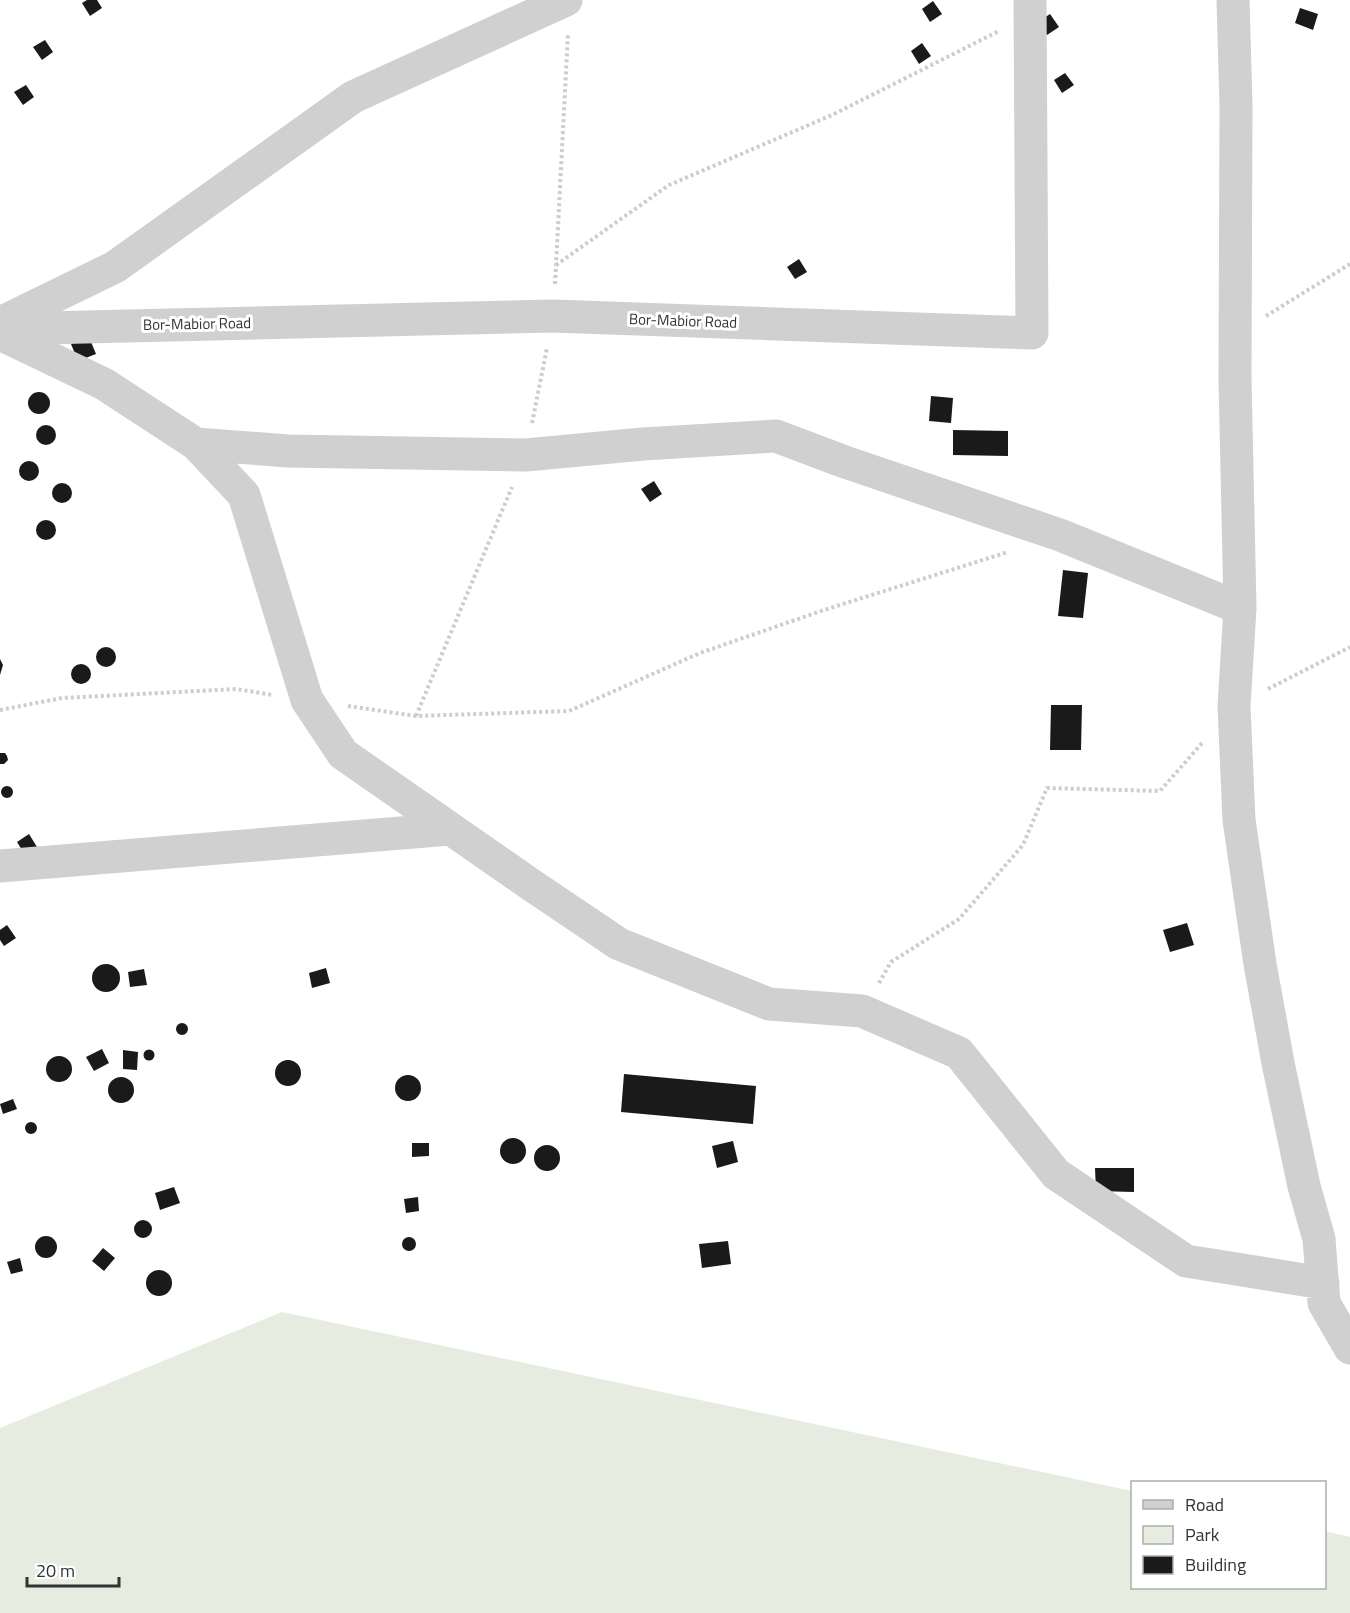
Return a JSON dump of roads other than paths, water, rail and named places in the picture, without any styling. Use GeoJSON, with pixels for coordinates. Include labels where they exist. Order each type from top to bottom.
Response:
{"type":"FeatureCollection","features":[{"type":"Feature","properties":{"kind":"street"},"geometry":{"type":"LineString","coordinates":[[1233,0],[1240,608],[1234,706],[1239,820],[1260,964],[1304,1186],[1319,1239],[1324,1304],[1350,1348]]}},
{"type":"Feature","properties":{"kind":"street","name":"Bor-Mabior Road"},"geometry":{"type":"LineString","coordinates":[[0,328],[553,316],[1032,333],[1030,8]]}},
{"type":"Feature","properties":{"kind":"street"},"geometry":{"type":"LineString","coordinates":[[0,323],[116,267],[353,97],[567,12]]}},
{"type":"Feature","properties":{"kind":"street"},"geometry":{"type":"LineString","coordinates":[[0,334],[104,384],[196,444],[244,495],[307,700],[343,754],[619,944],[769,1004],[862,1011],[959,1053],[1056,1174],[1186,1261],[1323,1283]]}},
{"type":"Feature","properties":{"kind":"street"},"geometry":{"type":"LineString","coordinates":[[196,444],[288,451],[526,455],[643,444],[776,436],[845,462],[1060,535],[1240,608]]}},
{"type":"Feature","properties":{"kind":"street"},"geometry":{"type":"LineString","coordinates":[[0,866],[450,828]]}}]}
